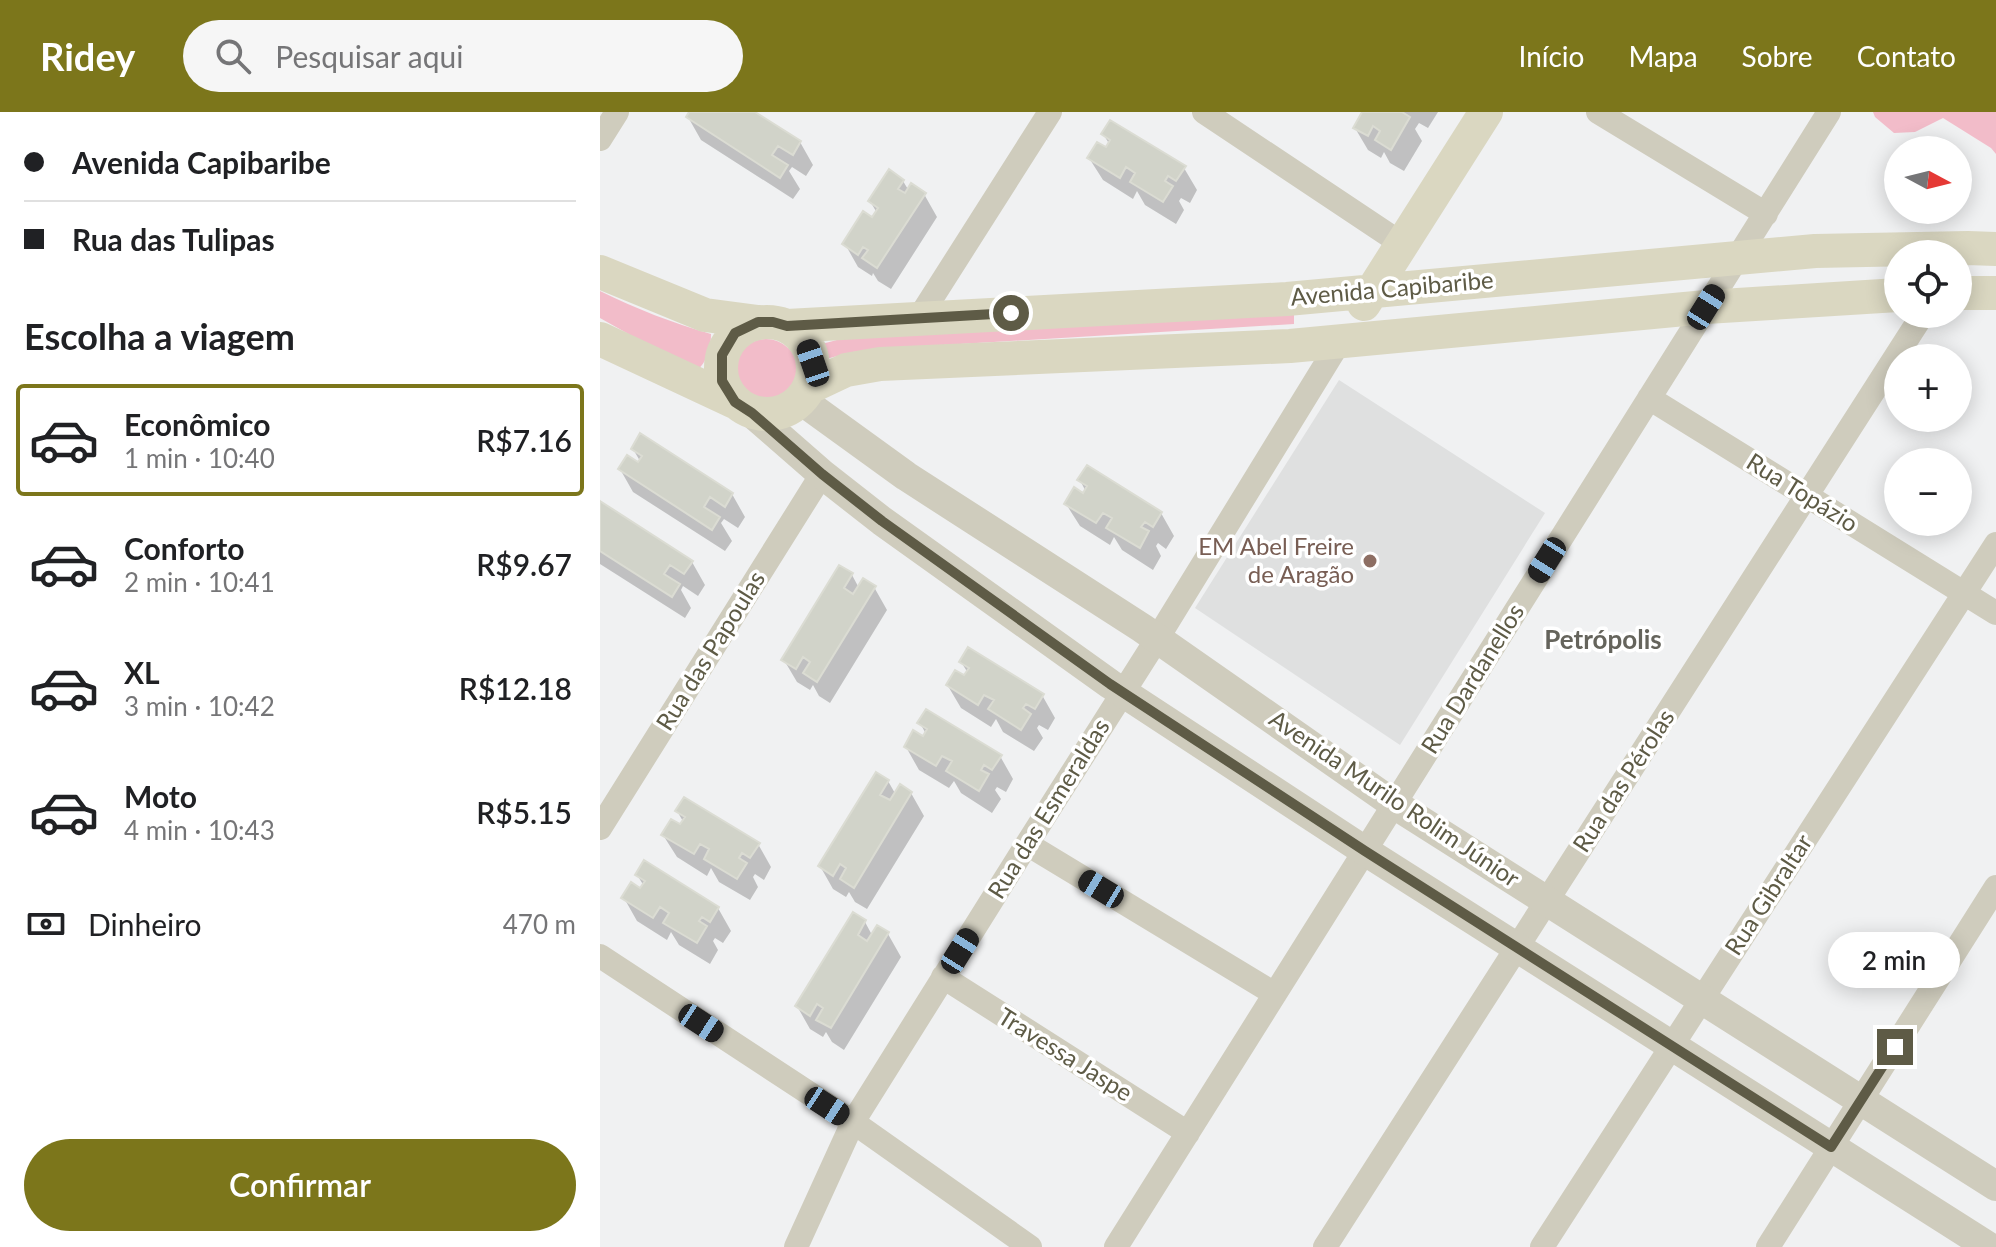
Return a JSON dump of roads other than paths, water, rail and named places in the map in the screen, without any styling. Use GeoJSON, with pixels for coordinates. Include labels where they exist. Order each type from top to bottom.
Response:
{"type":"FeatureCollection","features":[{"type":"Feature","properties":{"kind":"main road","name":"Rua das Esmeraldas"},"geometry":{"type":"LineString","coordinates":[[1340,341],[1486,112]]}},
{"type":"Feature","properties":{"kind":"main road","name":"Avenida Capibaribe"},"geometry":{"type":"LineString","coordinates":[[772,324],[1287,299],[1815,251],[1974,253]]}},
{"type":"Feature","properties":{"kind":"main road"},"geometry":{"type":"LineString","coordinates":[[600,272],[705,315],[772,324],[805,341],[813,363],[805,393],[786,411],[769,415],[743,408],[600,339]]}},
{"type":"Feature","properties":{"kind":"main road"},"geometry":{"type":"LineString","coordinates":[[1972,293],[1996,293]]}},
{"type":"Feature","properties":{"kind":"main road","name":"Avenida Capibaribe"},"geometry":{"type":"LineString","coordinates":[[805,393],[846,370],[880,364],[1290,346],[1706,307],[1884,296]]}},
{"type":"Feature","properties":{"kind":"main road"},"geometry":{"type":"LineString","coordinates":[[743,408],[722,381],[722,355],[735,333],[772,324]]}},
{"type":"Feature","properties":{"kind":"street"},"geometry":{"type":"LineString","coordinates":[[600,139],[617,112]]}},
{"type":"Feature","properties":{"kind":"street"},"geometry":{"type":"LineString","coordinates":[[919,318],[1050,112]]}},
{"type":"Feature","properties":{"kind":"street"},"geometry":{"type":"LineString","coordinates":[[1204,112],[1402,244]]}},
{"type":"Feature","properties":{"kind":"street"},"geometry":{"type":"LineString","coordinates":[[1598,112],[1766,214]]}},
{"type":"Feature","properties":{"kind":"street","name":"Rua Dardanellos"},"geometry":{"type":"LineString","coordinates":[[1116,1247],[1829,112]]}},
{"type":"Feature","properties":{"kind":"street","name":"Rua das Pérolas"},"geometry":{"type":"LineString","coordinates":[[1325,1247],[1914,328]]}},
{"type":"Feature","properties":{"kind":"street","name":"Rua das Esmeraldas"},"geometry":{"type":"LineString","coordinates":[[796,1247],[853,1122],[1340,341]]}},
{"type":"Feature","properties":{"kind":"street","name":"Avenida Murilo Rolim Júnior"},"geometry":{"type":"LineString","coordinates":[[805,393],[906,476],[1157,639],[1394,804],[1996,1186]]}},
{"type":"Feature","properties":{"kind":"street","name":"Rua Topázio"},"geometry":{"type":"LineString","coordinates":[[1649,398],[1996,613]]}},
{"type":"Feature","properties":{"kind":"street"},"geometry":{"type":"LineString","coordinates":[[743,408],[882,521],[1123,692],[1365,851],[1831,1147],[1989,1242]]}},
{"type":"Feature","properties":{"kind":"street","name":"Rua das Papoulas"},"geometry":{"type":"LineString","coordinates":[[600,828],[822,474]]}},
{"type":"Feature","properties":{"kind":"street"},"geometry":{"type":"LineString","coordinates":[[882,521],[906,476]]}},
{"type":"Feature","properties":{"kind":"street","name":"Rua Gibraltar"},"geometry":{"type":"LineString","coordinates":[[1542,1247],[1996,544]]}},
{"type":"Feature","properties":{"kind":"street"},"geometry":{"type":"LineString","coordinates":[[1027,844],[1275,994]]}},
{"type":"Feature","properties":{"kind":"street"},"geometry":{"type":"LineString","coordinates":[[1768,1247],[1996,887]]}},
{"type":"Feature","properties":{"kind":"street"},"geometry":{"type":"LineString","coordinates":[[600,956],[853,1122],[1030,1247]]}},
{"type":"Feature","properties":{"kind":"street","name":"Travessa Jaspe"},"geometry":{"type":"LineString","coordinates":[[943,977],[1188,1133]]}},
{"type":"Feature","properties":{"kind":"place","name":"EM Abel Freire de Aragão"},"geometry":{"type":"Point","coordinates":[1370,561]}},
{"type":"Feature","properties":{"kind":"district","name":"Petrópolis"},"geometry":{"type":"Point","coordinates":[1603,640]}}]}
